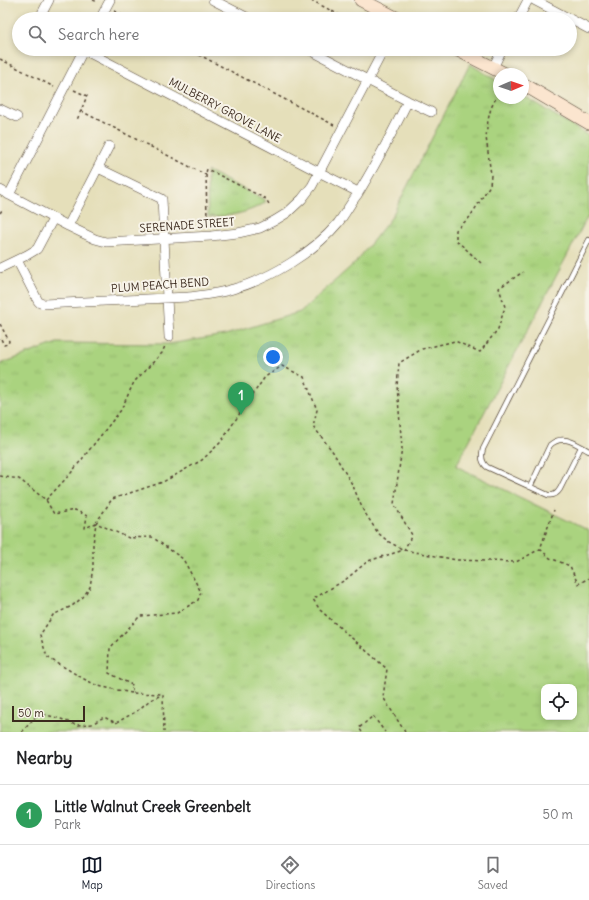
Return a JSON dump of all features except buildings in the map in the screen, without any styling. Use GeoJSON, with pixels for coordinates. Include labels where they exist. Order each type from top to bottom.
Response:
{"type":"FeatureCollection","features":[{"type":"Feature","properties":{"kind":"main road"},"geometry":{"type":"LineString","coordinates":[[361,0],[384,12]]}},
{"type":"Feature","properties":{"kind":"main road"},"geometry":{"type":"LineString","coordinates":[[470,56],[493,68]]}},
{"type":"Feature","properties":{"kind":"main road"},"geometry":{"type":"LineString","coordinates":[[529,88],[589,123]]}},
{"type":"Feature","properties":{"kind":"street"},"geometry":{"type":"LineString","coordinates":[[43,12],[49,0]]}},
{"type":"Feature","properties":{"kind":"street"},"geometry":{"type":"LineString","coordinates":[[104,12],[110,0]]}},
{"type":"Feature","properties":{"kind":"street"},"geometry":{"type":"LineString","coordinates":[[213,0],[236,12]]}},
{"type":"Feature","properties":{"kind":"street"},"geometry":{"type":"LineString","coordinates":[[522,12],[528,0]]}},
{"type":"Feature","properties":{"kind":"street"},"geometry":{"type":"LineString","coordinates":[[534,0],[557,12]]}},
{"type":"Feature","properties":{"kind":"street"},"geometry":{"type":"LineString","coordinates":[[577,23],[589,29]]}},
{"type":"Feature","properties":{"kind":"street"},"geometry":{"type":"LineString","coordinates":[[9,195],[79,56]]}},
{"type":"Feature","properties":{"kind":"street","name":"MULBERRY GROVE LANE"},"geometry":{"type":"LineString","coordinates":[[96,56],[358,192]]}},
{"type":"Feature","properties":{"kind":"street"},"geometry":{"type":"LineString","coordinates":[[322,56],[431,112]]}},
{"type":"Feature","properties":{"kind":"street","name":"SERENADE STREET"},"geometry":{"type":"LineString","coordinates":[[0,190],[53,219],[102,242],[211,236],[238,233],[260,228],[287,213],[302,199],[312,186],[380,56]]}},
{"type":"Feature","properties":{"kind":"street"},"geometry":{"type":"LineString","coordinates":[[493,68],[499,56]]}},
{"type":"Feature","properties":{"kind":"street","name":"PLUM PEACH BEND"},"geometry":{"type":"LineString","coordinates":[[17,260],[38,301],[43,304],[210,295],[234,289],[273,273],[288,265],[325,236],[337,223],[358,192],[375,164],[408,101]]}},
{"type":"Feature","properties":{"kind":"street"},"geometry":{"type":"LineString","coordinates":[[0,109],[17,117]]}},
{"type":"Feature","properties":{"kind":"street"},"geometry":{"type":"LineString","coordinates":[[68,226],[109,146]]}},
{"type":"Feature","properties":{"kind":"street"},"geometry":{"type":"LineString","coordinates":[[98,168],[162,199],[168,337]]}},
{"type":"Feature","properties":{"kind":"street"},"geometry":{"type":"LineString","coordinates":[[0,268],[36,249],[53,219]]}},
{"type":"Feature","properties":{"kind":"lane"},"geometry":{"type":"LineString","coordinates":[[581,447],[558,493],[554,495],[548,495],[487,467],[482,460],[481,455],[486,442],[589,240]]}},
{"type":"Feature","properties":{"kind":"lane"},"geometry":{"type":"LineString","coordinates":[[530,487],[550,445],[554,441],[565,439],[589,451]]}},
{"type":"Feature","properties":{"kind":"path"},"geometry":{"type":"LineString","coordinates":[[93,0],[99,3]]}},
{"type":"Feature","properties":{"kind":"path"},"geometry":{"type":"LineString","coordinates":[[311,0],[334,12]]}},
{"type":"Feature","properties":{"kind":"path"},"geometry":{"type":"LineString","coordinates":[[113,10],[117,12]]}},
{"type":"Feature","properties":{"kind":"path"},"geometry":{"type":"LineString","coordinates":[[202,56],[336,125]]}},
{"type":"Feature","properties":{"kind":"path"},"geometry":{"type":"LineString","coordinates":[[0,59],[56,88]]}},
{"type":"Feature","properties":{"kind":"path"},"geometry":{"type":"LineString","coordinates":[[72,89],[86,96],[77,120]]}},
{"type":"Feature","properties":{"kind":"path"},"geometry":{"type":"LineString","coordinates":[[481,263],[456,240],[456,230],[470,217],[490,186],[491,175],[486,138],[488,120],[493,104]]}},
{"type":"Feature","properties":{"kind":"path"},"geometry":{"type":"LineString","coordinates":[[81,111],[206,175]]}},
{"type":"Feature","properties":{"kind":"path"},"geometry":{"type":"LineString","coordinates":[[207,220],[207,169],[266,199],[269,204]]}},
{"type":"Feature","properties":{"kind":"path"},"geometry":{"type":"LineString","coordinates":[[405,732],[383,696],[386,669],[320,610],[313,599],[344,580],[368,561],[404,550],[412,535],[394,504],[402,448],[397,386],[399,363],[422,349],[455,341],[480,352],[498,329],[505,307],[499,288],[523,272]]}},
{"type":"Feature","properties":{"kind":"path"},"geometry":{"type":"LineString","coordinates":[[0,324],[9,341],[8,344],[4,345],[0,337]]}},
{"type":"Feature","properties":{"kind":"path"},"geometry":{"type":"LineString","coordinates":[[46,500],[72,473],[121,410],[134,382],[162,353],[168,337]]}},
{"type":"Feature","properties":{"kind":"path"},"geometry":{"type":"LineString","coordinates":[[163,694],[132,693],[98,686],[47,657],[40,635],[53,615],[72,606],[83,597],[90,587],[96,523],[112,500],[163,482],[202,460],[221,442],[265,377],[282,366],[304,377],[317,410],[314,426],[333,452],[352,486],[363,510],[378,533],[389,542],[404,550],[457,560],[516,562],[540,549],[554,510]]}},
{"type":"Feature","properties":{"kind":"path"},"geometry":{"type":"LineString","coordinates":[[0,476],[19,479],[46,500],[54,514],[75,510],[86,516],[86,528],[96,523]]}},
{"type":"Feature","properties":{"kind":"path"},"geometry":{"type":"LineString","coordinates":[[96,523],[129,538],[152,537],[183,559],[201,592],[198,600],[177,613],[140,616],[110,648],[109,673],[132,685],[132,693]]}},
{"type":"Feature","properties":{"kind":"path"},"geometry":{"type":"LineString","coordinates":[[540,549],[550,558],[570,566],[578,584],[589,578]]}},
{"type":"Feature","properties":{"kind":"path"},"geometry":{"type":"LineString","coordinates":[[22,732],[39,713],[76,725],[92,724],[104,716],[116,723],[137,711],[150,700],[163,694]]}},
{"type":"Feature","properties":{"kind":"path"},"geometry":{"type":"LineString","coordinates":[[163,694],[164,732]]}},
{"type":"Feature","properties":{"kind":"path"},"geometry":{"type":"LineString","coordinates":[[362,732],[359,728],[373,716],[385,732]]}},
{"type":"Feature","properties":{"kind":"green space"},"geometry":{"type":"Polygon","coordinates":[[[470,64],[493,78],[493,104],[529,104],[529,100],[589,136],[589,214],[456,466],[589,531],[589,732],[0,732],[0,364],[57,343],[169,344],[225,335],[300,312],[356,262],[391,218],[470,64]]]}},
{"type":"Feature","properties":{"kind":"green space"},"geometry":{"type":"Polygon","coordinates":[[[208,171],[265,200],[265,203],[251,210],[238,214],[208,217],[208,171]]]}},
{"type":"Feature","properties":{"kind":"place","name":"Little Walnut Creek Greenbelt"},"geometry":{"type":"Point","coordinates":[241,415]}}]}
